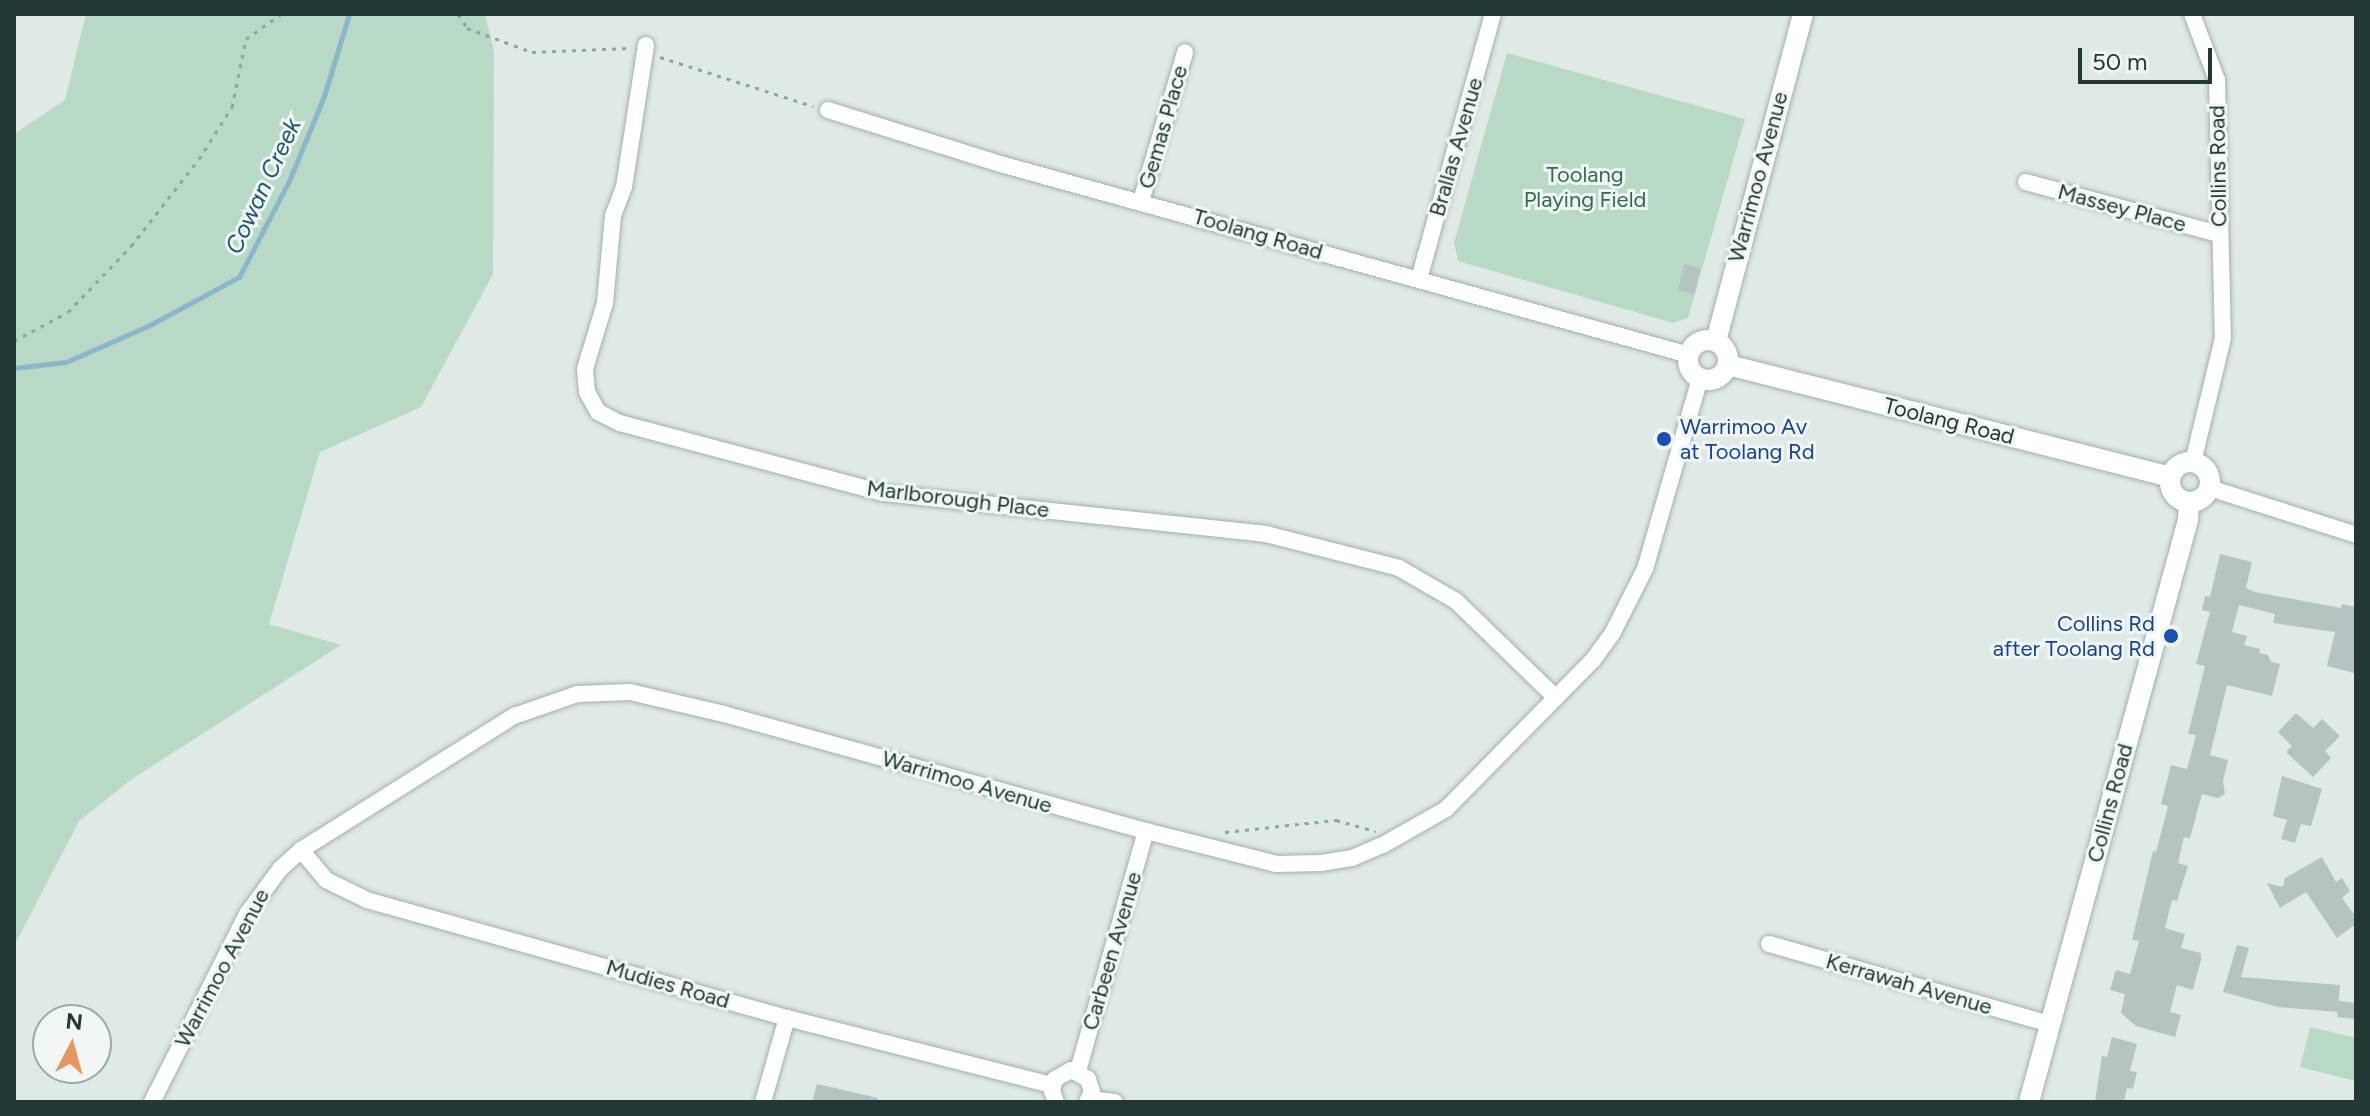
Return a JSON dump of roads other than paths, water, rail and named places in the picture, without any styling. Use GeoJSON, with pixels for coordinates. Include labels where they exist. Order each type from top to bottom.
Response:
{"type":"FeatureCollection","features":[{"type":"Feature","properties":{"kind":"street","name":"Brallas Avenue"},"geometry":{"type":"LineString","coordinates":[[1419,279],[1493,14]]}},
{"type":"Feature","properties":{"kind":"street","name":"Warrimoo Avenue"},"geometry":{"type":"LineString","coordinates":[[1716,341],[1803,14]]}},
{"type":"Feature","properties":{"kind":"street","name":"Collins Road"},"geometry":{"type":"LineString","coordinates":[[2192,14],[2217,80],[2223,338],[2193,462]]}},
{"type":"Feature","properties":{"kind":"street","name":"Marlborough Place"},"geometry":{"type":"LineString","coordinates":[[646,45],[624,187],[613,215],[605,303],[585,369],[587,392],[598,412],[620,423],[883,493],[1266,534],[1399,568],[1456,601],[1556,698]]}},
{"type":"Feature","properties":{"kind":"street","name":"Gemas Place"},"geometry":{"type":"LineString","coordinates":[[1141,201],[1185,52]]}},
{"type":"Feature","properties":{"kind":"street","name":"Toolang Road"},"geometry":{"type":"LineString","coordinates":[[828,110],[1004,165],[1689,355]]}},
{"type":"Feature","properties":{"kind":"street","name":"Massey Place"},"geometry":{"type":"LineString","coordinates":[[2026,182],[2219,234]]}},
{"type":"Feature","properties":{"kind":"street"},"geometry":{"type":"LineString","coordinates":[[1716,341],[1727,352],[1728,365],[1720,377],[1700,378],[1690,370],[1689,355],[1698,342],[1716,341]]}},
{"type":"Feature","properties":{"kind":"street","name":"Toolang Road"},"geometry":{"type":"LineString","coordinates":[[1728,365],[2170,477]]}},
{"type":"Feature","properties":{"kind":"street","name":"Warrimoo Avenue"},"geometry":{"type":"LineString","coordinates":[[152,1102],[247,914],[266,884],[301,850],[514,716],[555,699],[603,691],[630,692],[724,714],[1276,864],[1321,863],[1352,858],[1412,831],[1446,809],[1593,660],[1630,603],[1645,569],[1700,378]]}},
{"type":"Feature","properties":{"kind":"street"},"geometry":{"type":"LineString","coordinates":[[2193,462],[2208,472],[2210,488],[2202,499],[2189,503],[2173,494],[2170,477],[2179,465],[2193,462]]}},
{"type":"Feature","properties":{"kind":"street"},"geometry":{"type":"LineString","coordinates":[[2210,488],[2356,535]]}},
{"type":"Feature","properties":{"kind":"street","name":"Collins Road"},"geometry":{"type":"LineString","coordinates":[[2029,1102],[2188,520],[2189,503]]}},
{"type":"Feature","properties":{"kind":"street","name":"Carbeen Avenue"},"geometry":{"type":"LineString","coordinates":[[1078,1071],[1146,831]]}},
{"type":"Feature","properties":{"kind":"street","name":"Mudies Road"},"geometry":{"type":"LineString","coordinates":[[301,850],[326,880],[367,900],[787,1018],[1052,1085]]}},
{"type":"Feature","properties":{"kind":"street","name":"Kerrawah Avenue"},"geometry":{"type":"LineString","coordinates":[[1769,944],[2049,1024]]}},
{"type":"Feature","properties":{"kind":"street"},"geometry":{"type":"LineString","coordinates":[[763,1102],[787,1018]]}},
{"type":"Feature","properties":{"kind":"street"},"geometry":{"type":"LineString","coordinates":[[1056,1102],[1052,1085],[1064,1071],[1078,1071],[1088,1079],[1088,1100],[1115,1102]]}},
{"type":"Feature","properties":{"kind":"waterway","name":"Cowan Creek"},"geometry":{"type":"LineString","coordinates":[[14,368],[66,362],[148,326],[239,277],[289,181],[324,96],[349,14]]}},
{"type":"Feature","properties":{"kind":"place","name":"Warrimoo Av at Toolang Rd"},"geometry":{"type":"Point","coordinates":[1664,439]}},
{"type":"Feature","properties":{"kind":"place","name":"Collins Rd after Toolang Rd"},"geometry":{"type":"Point","coordinates":[2171,636]}},
{"type":"Feature","properties":{"kind":"park label","name":"Toolang Playing Field"},"geometry":{"type":"Point","coordinates":[1585,186]}}]}
